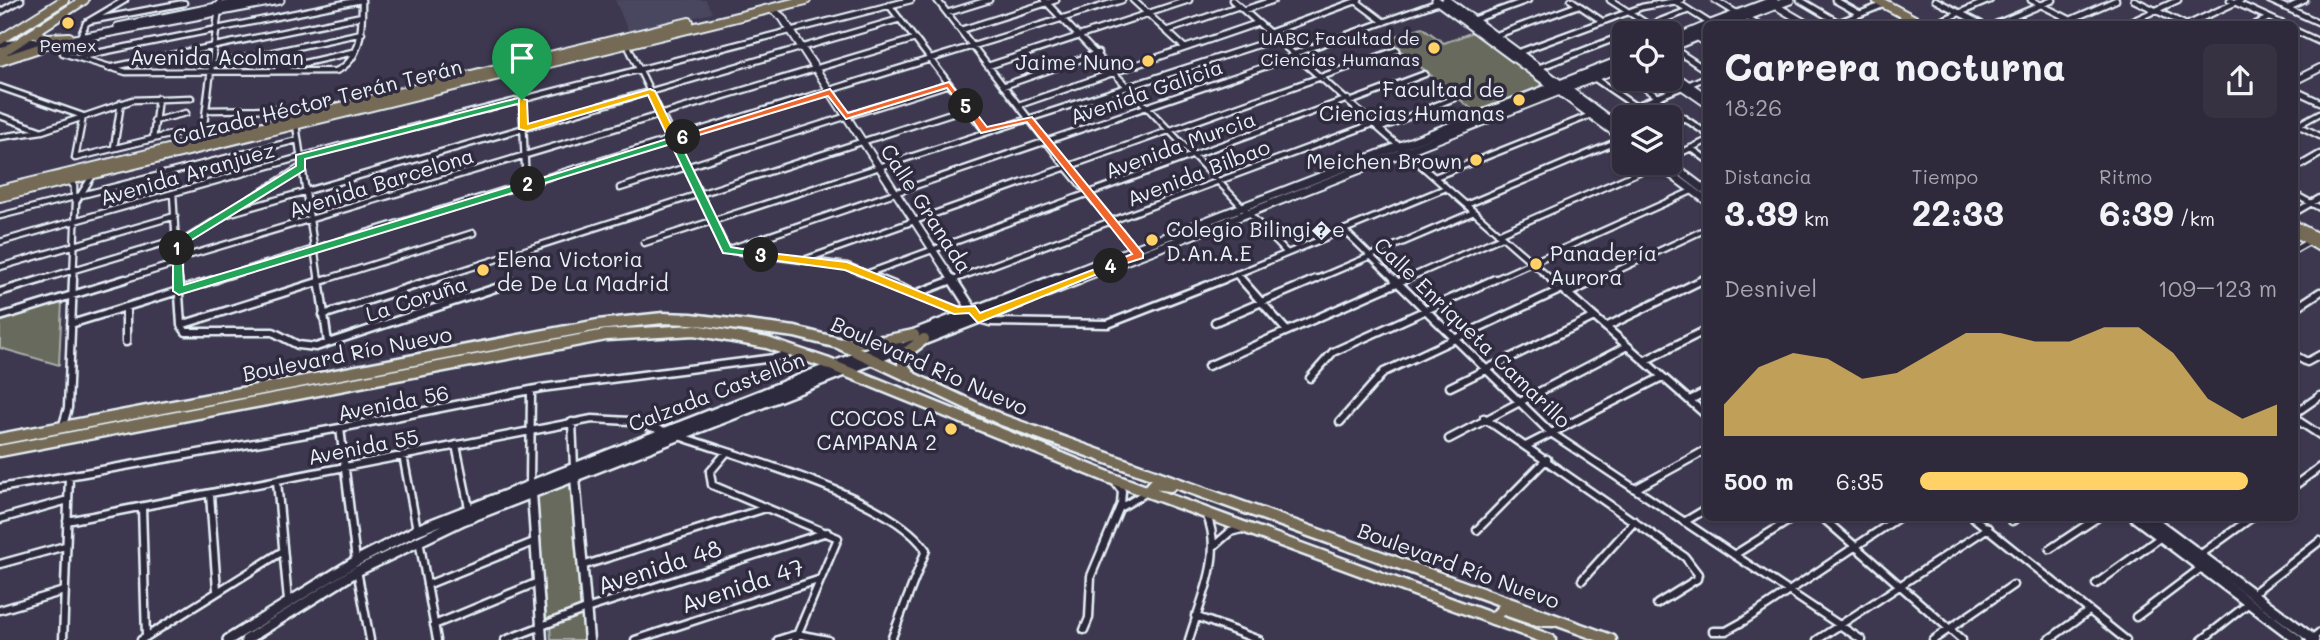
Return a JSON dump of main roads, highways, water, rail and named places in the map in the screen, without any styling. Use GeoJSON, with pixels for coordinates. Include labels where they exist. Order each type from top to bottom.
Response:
{"type":"FeatureCollection","features":[{"type":"Feature","properties":{"kind":"main road"},"geometry":{"type":"LineString","coordinates":[[0,51],[4,34],[64,0]]}},
{"type":"Feature","properties":{"kind":"main road"},"geometry":{"type":"LineString","coordinates":[[0,51],[84,0]]}},
{"type":"Feature","properties":{"kind":"main road"},"geometry":{"type":"LineString","coordinates":[[12,45],[81,35],[252,0]]}},
{"type":"Feature","properties":{"kind":"main road"},"geometry":{"type":"LineString","coordinates":[[0,51],[61,44],[219,6],[280,0]]}},
{"type":"Feature","properties":{"kind":"main road","name":"Calzada Héctor Terán Terán"},"geometry":{"type":"LineString","coordinates":[[0,190],[769,4],[806,0]]}},
{"type":"Feature","properties":{"kind":"main road"},"geometry":{"type":"LineString","coordinates":[[1720,21],[1790,0]]}},
{"type":"Feature","properties":{"kind":"main road"},"geometry":{"type":"LineString","coordinates":[[1443,1],[1460,11]]}},
{"type":"Feature","properties":{"kind":"main road"},"geometry":{"type":"LineString","coordinates":[[1443,1],[1460,11],[1471,22]]}},
{"type":"Feature","properties":{"kind":"main road"},"geometry":{"type":"LineString","coordinates":[[1443,1],[1612,122]]}},
{"type":"Feature","properties":{"kind":"main road"},"geometry":{"type":"LineString","coordinates":[[1883,1],[1915,21]]}},
{"type":"Feature","properties":{"kind":"main road"},"geometry":{"type":"LineString","coordinates":[[1883,1],[1926,21]]}},
{"type":"Feature","properties":{"kind":"main road","name":"Calzada Héctor Terán Terán"},"geometry":{"type":"LineString","coordinates":[[0,197],[627,44],[769,4]]}},
{"type":"Feature","properties":{"kind":"main road"},"geometry":{"type":"LineString","coordinates":[[1735,21],[1770,4]]}},
{"type":"Feature","properties":{"kind":"main road"},"geometry":{"type":"LineString","coordinates":[[39,27],[37,34],[41,37],[69,37]]}},
{"type":"Feature","properties":{"kind":"main road"},"geometry":{"type":"LineString","coordinates":[[1682,37],[1703,28]]}},
{"type":"Feature","properties":{"kind":"main road"},"geometry":{"type":"LineString","coordinates":[[1682,40],[1703,34]]}},
{"type":"Feature","properties":{"kind":"main road"},"geometry":{"type":"LineString","coordinates":[[1495,40],[1538,68],[1612,130]]}},
{"type":"Feature","properties":{"kind":"main road","name":"Calzada Castellón"},"geometry":{"type":"LineString","coordinates":[[418,535],[572,471],[677,436],[914,335],[1137,252],[1612,64]]}},
{"type":"Feature","properties":{"kind":"main road","name":"Calzada Castellón"},"geometry":{"type":"LineString","coordinates":[[1560,87],[1612,70]]}},
{"type":"Feature","properties":{"kind":"main road"},"geometry":{"type":"LineString","coordinates":[[178,153],[235,137],[240,131]]}},
{"type":"Feature","properties":{"kind":"main road"},"geometry":{"type":"LineString","coordinates":[[54,183],[60,178],[130,158]]}},
{"type":"Feature","properties":{"kind":"main road"},"geometry":{"type":"LineString","coordinates":[[1682,172],[1703,189]]}},
{"type":"Feature","properties":{"kind":"main road"},"geometry":{"type":"LineString","coordinates":[[1673,175],[1703,198]]}},
{"type":"Feature","properties":{"kind":"main road"},"geometry":{"type":"LineString","coordinates":[[2298,227],[2320,239]]}},
{"type":"Feature","properties":{"kind":"main road"},"geometry":{"type":"LineString","coordinates":[[2298,234],[2320,247]]}},
{"type":"Feature","properties":{"kind":"main road","name":"Calzada Castellón"},"geometry":{"type":"LineString","coordinates":[[632,449],[665,431],[838,369],[874,359],[924,339],[974,313]]}},
{"type":"Feature","properties":{"kind":"main road","name":"Boulevard Río Nuevo"},"geometry":{"type":"LineString","coordinates":[[0,439],[634,320],[691,319],[795,332],[838,343],[1002,420],[1611,640]]}},
{"type":"Feature","properties":{"kind":"main road","name":"Boulevard Río Nuevo"},"geometry":{"type":"LineString","coordinates":[[0,451],[636,331],[716,331],[743,336],[793,352],[1113,479],[1550,640]]}},
{"type":"Feature","properties":{"kind":"main road"},"geometry":{"type":"LineString","coordinates":[[838,343],[884,341],[914,335]]}},
{"type":"Feature","properties":{"kind":"main road"},"geometry":{"type":"LineString","coordinates":[[914,380],[906,372],[903,360],[908,348],[924,339]]}},
{"type":"Feature","properties":{"kind":"main road"},"geometry":{"type":"LineString","coordinates":[[18,448],[50,437],[62,428]]}},
{"type":"Feature","properties":{"kind":"main road"},"geometry":{"type":"LineString","coordinates":[[1148,491],[1158,483],[1189,488]]}},
{"type":"Feature","properties":{"kind":"main road","name":"Calzada Castellón"},"geometry":{"type":"LineString","coordinates":[[228,640],[288,601],[469,508],[531,489]]}},
{"type":"Feature","properties":{"kind":"main road"},"geometry":{"type":"LineString","coordinates":[[2144,521],[2202,568],[2314,638]]}},
{"type":"Feature","properties":{"kind":"main road"},"geometry":{"type":"LineString","coordinates":[[2145,521],[2200,555],[2296,639]]}},
{"type":"Feature","properties":{"kind":"main road","name":"Calzada Castellón"},"geometry":{"type":"LineString","coordinates":[[247,640],[356,566]]}},
{"type":"Feature","properties":{"kind":"main road"},"geometry":{"type":"LineString","coordinates":[[1493,619],[1497,611],[1502,609],[1534,620],[1558,621]]}},
{"type":"Feature","properties":{"kind":"place","name":"Pemex"},"geometry":{"type":"Point","coordinates":[68,23]}},
{"type":"Feature","properties":{"kind":"place","name":"UABC Facultad de Ciencias Humanas"},"geometry":{"type":"Point","coordinates":[1434,48]}},
{"type":"Feature","properties":{"kind":"place","name":"Jaime Nuno"},"geometry":{"type":"Point","coordinates":[1148,61]}},
{"type":"Feature","properties":{"kind":"place","name":"Facultad de Ciencias Humanas"},"geometry":{"type":"Point","coordinates":[1519,100]}},
{"type":"Feature","properties":{"kind":"place","name":"Meichen Brown"},"geometry":{"type":"Point","coordinates":[1476,160]}},
{"type":"Feature","properties":{"kind":"place","name":"Colegio Bilingi�e D.An.A.E"},"geometry":{"type":"Point","coordinates":[1152,240]}},
{"type":"Feature","properties":{"kind":"place","name":"Panadería Aurora"},"geometry":{"type":"Point","coordinates":[1536,264]}},
{"type":"Feature","properties":{"kind":"place","name":"Elena Victoria de De La Madrid"},"geometry":{"type":"Point","coordinates":[483,270]}},
{"type":"Feature","properties":{"kind":"place","name":"COCOS LA CAMPANA 2"},"geometry":{"type":"Point","coordinates":[951,429]}}]}
